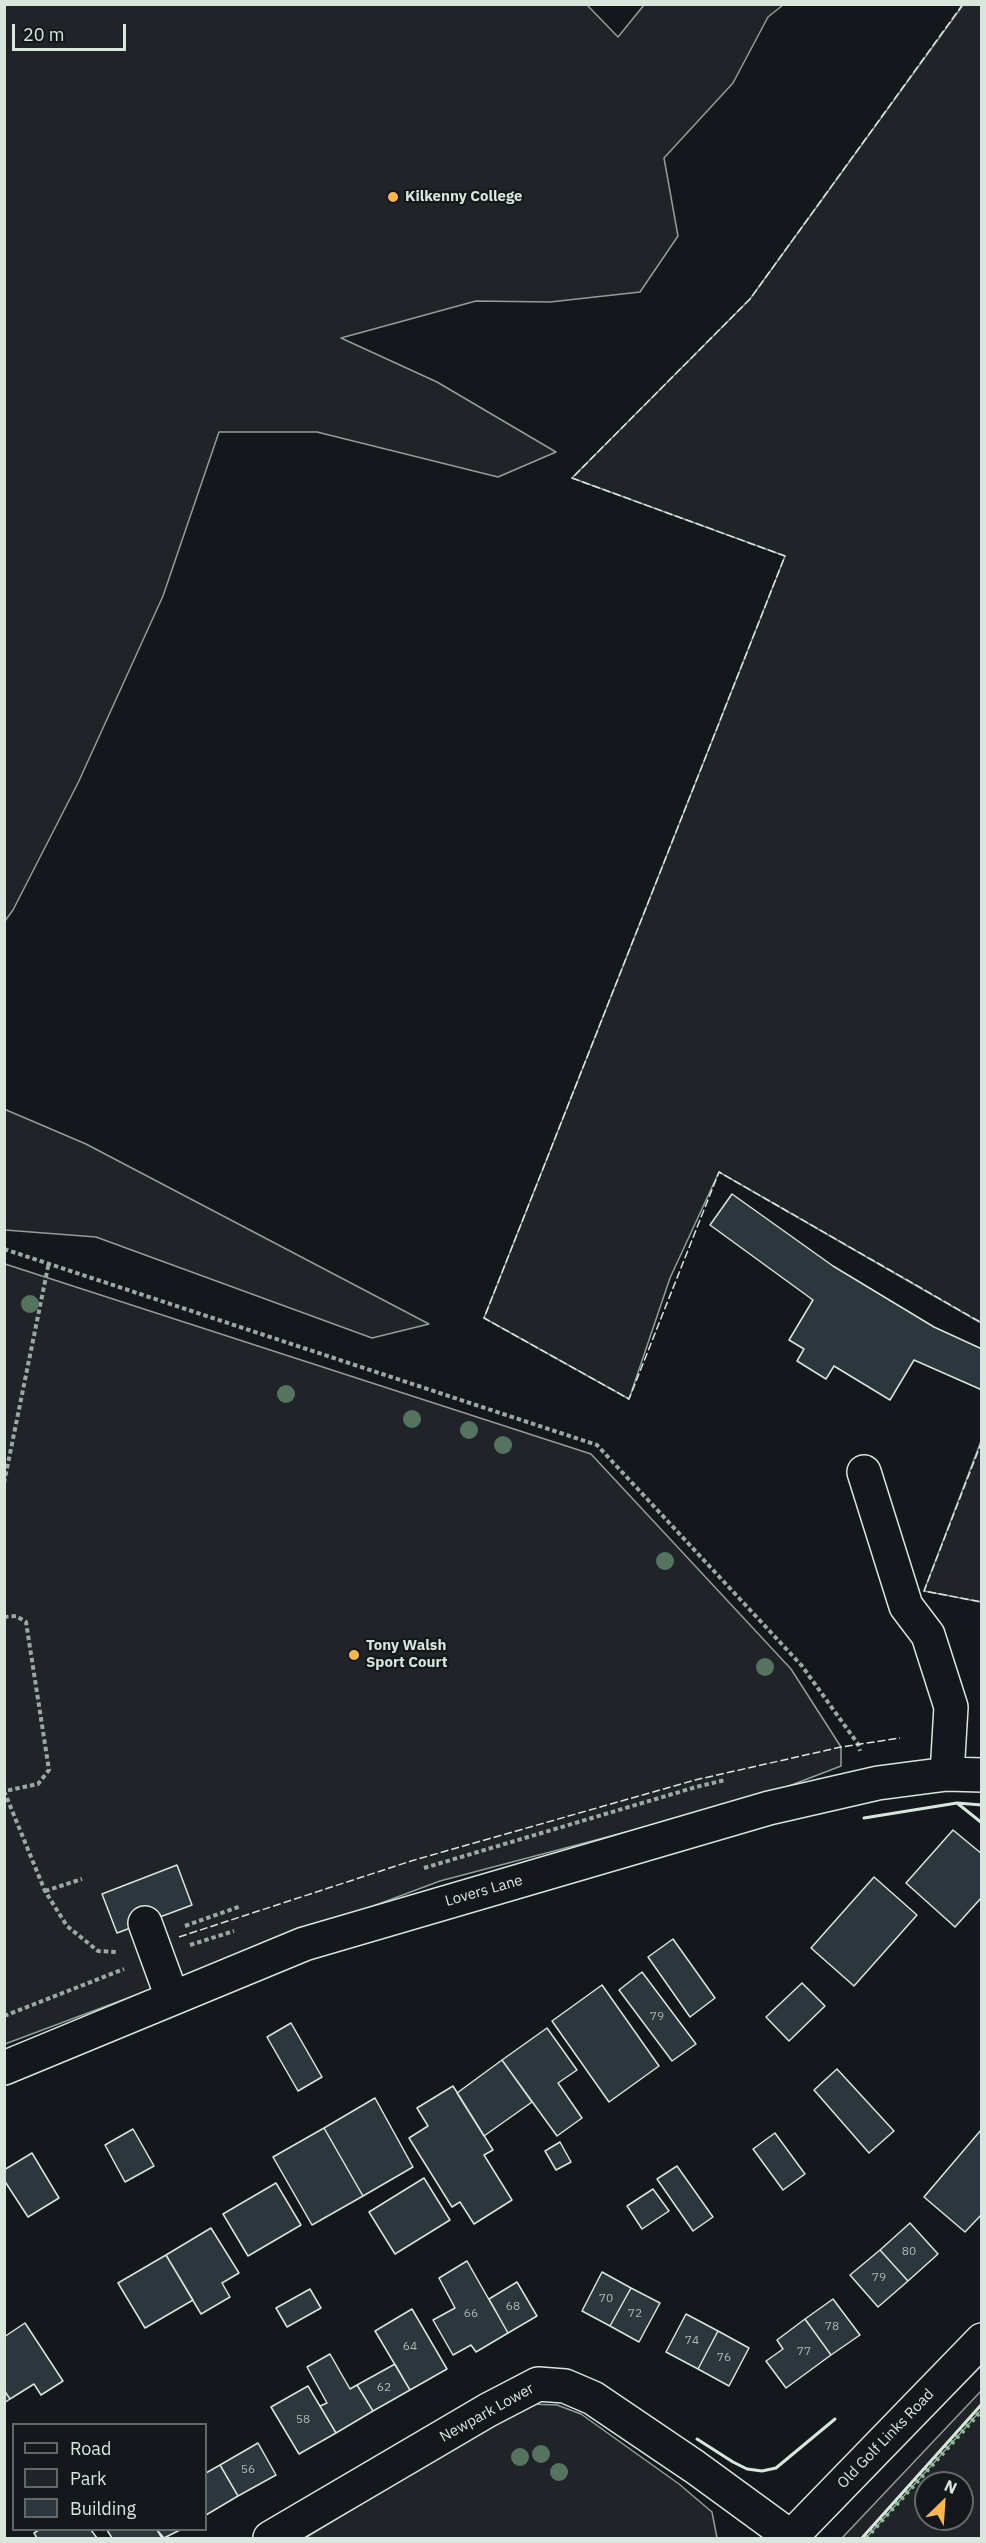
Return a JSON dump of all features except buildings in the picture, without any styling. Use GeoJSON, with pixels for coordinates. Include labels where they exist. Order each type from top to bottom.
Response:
{"type":"FeatureCollection","features":[{"type":"Feature","properties":{"kind":"street"},"geometry":{"type":"LineString","coordinates":[[864,1472],[906,1606],[928,1635],[951,1707],[947,1774]]}},
{"type":"Feature","properties":{"kind":"street","name":"Lovers Lane"},"geometry":{"type":"LineString","coordinates":[[4,2068],[304,1944],[769,1808],[878,1783],[947,1774],[981,1775]]}},
{"type":"Feature","properties":{"kind":"street"},"geometry":{"type":"LineString","coordinates":[[145,1923],[172,1997]]}},
{"type":"Feature","properties":{"kind":"street","name":"Old Golf Links Road"},"geometry":{"type":"LineString","coordinates":[[790,2538],[981,2340]]}},
{"type":"Feature","properties":{"kind":"street","name":"Newpark Lower"},"geometry":{"type":"LineString","coordinates":[[270,2538],[488,2410],[538,2384],[565,2386],[593,2398],[695,2467],[790,2538]]}},
{"type":"Feature","properties":{"kind":"path"},"geometry":{"type":"LineString","coordinates":[[4,1249],[597,1445],[802,1666],[858,1744],[878,1783]]}},
{"type":"Feature","properties":{"kind":"path"},"geometry":{"type":"LineString","coordinates":[[4,1483],[49,1262]]}},
{"type":"Feature","properties":{"kind":"path"},"geometry":{"type":"LineString","coordinates":[[4,1617],[16,1616],[26,1622],[49,1770],[38,1784],[5,1791],[45,1891],[67,1926],[98,1951],[157,1956],[176,1929],[241,1906]]}},
{"type":"Feature","properties":{"kind":"path"},"geometry":{"type":"LineString","coordinates":[[45,1891],[82,1879]]}},
{"type":"Feature","properties":{"kind":"green space","name":"Kilkenny College"},"geometry":{"type":"Polygon","coordinates":[[[5,4],[587,5],[618,37],[644,5],[783,5],[768,17],[733,83],[664,158],[678,236],[640,292],[550,302],[476,301],[341,338],[437,382],[556,452],[498,477],[317,432],[219,432],[163,596],[78,783],[13,910],[5,921],[5,4]]]}},
{"type":"Feature","properties":{"kind":"green space"},"geometry":{"type":"Polygon","coordinates":[[[963,5],[982,5],[981,1323],[719,1172],[670,1278],[629,1399],[484,1318],[785,556],[572,478],[750,299],[963,5]]]}},
{"type":"Feature","properties":{"kind":"green space"},"geometry":{"type":"Polygon","coordinates":[[[4,1109],[86,1144],[429,1324],[372,1338],[96,1237],[5,1230],[4,1109]]]}},
{"type":"Feature","properties":{"kind":"green space"},"geometry":{"type":"Polygon","coordinates":[[[5,1264],[591,1454],[791,1669],[841,1747],[841,1766],[763,1796],[440,1881],[5,2044],[5,1264]]]}},
{"type":"Feature","properties":{"kind":"green space"},"geometry":{"type":"Polygon","coordinates":[[[981,1441],[982,1602],[924,1591],[981,1441]]]}},
{"type":"Feature","properties":{"kind":"green space"},"geometry":{"type":"Polygon","coordinates":[[[981,2391],[981,2404],[922,2471],[914,2471],[914,2479],[862,2538],[842,2538],[981,2391]]]}},
{"type":"Feature","properties":{"kind":"green space"},"geometry":{"type":"Polygon","coordinates":[[[531,2404],[557,2405],[581,2414],[679,2484],[712,2512],[717,2538],[305,2538],[505,2416],[531,2404]]]}},
{"type":"Feature","properties":{"kind":"green space"},"geometry":{"type":"Polygon","coordinates":[[[981,2410],[981,2538],[866,2538],[914,2485],[914,2531],[974,2531],[974,2471],[926,2471],[981,2410]]]}},
{"type":"Feature","properties":{"kind":"hedge"},"geometry":{"type":"LineString","coordinates":[[866,2538],[982,2410]]}},
{"type":"Feature","properties":{"kind":"fence"},"geometry":{"type":"LineString","coordinates":[[963,4],[750,299],[572,478],[785,556],[484,1318],[629,1399],[719,1172],[982,1323]]}},
{"type":"Feature","properties":{"kind":"fence"},"geometry":{"type":"LineString","coordinates":[[982,1441],[924,1591],[982,1602]]}},
{"type":"Feature","properties":{"kind":"fence"},"geometry":{"type":"LineString","coordinates":[[179,1937],[411,1861],[695,1780],[841,1747],[900,1738]]}},
{"type":"Feature","properties":{"kind":"wall"},"geometry":{"type":"LineString","coordinates":[[957,1803],[982,1823]]}},
{"type":"Feature","properties":{"kind":"wall"},"geometry":{"type":"LineString","coordinates":[[864,1818],[957,1803],[982,1805]]}},
{"type":"Feature","properties":{"kind":"wall"},"geometry":{"type":"LineString","coordinates":[[862,2538],[982,2404]]}},
{"type":"Feature","properties":{"kind":"wall"},"geometry":{"type":"LineString","coordinates":[[697,2439],[747,2469],[762,2471],[776,2468],[835,2419]]}},
{"type":"Feature","properties":{"kind":"place","name":"Kilkenny College"},"geometry":{"type":"Point","coordinates":[393,197]}},
{"type":"Feature","properties":{"kind":"place","name":"Tony Walsh Sport Court"},"geometry":{"type":"Point","coordinates":[354,1655]}}]}
